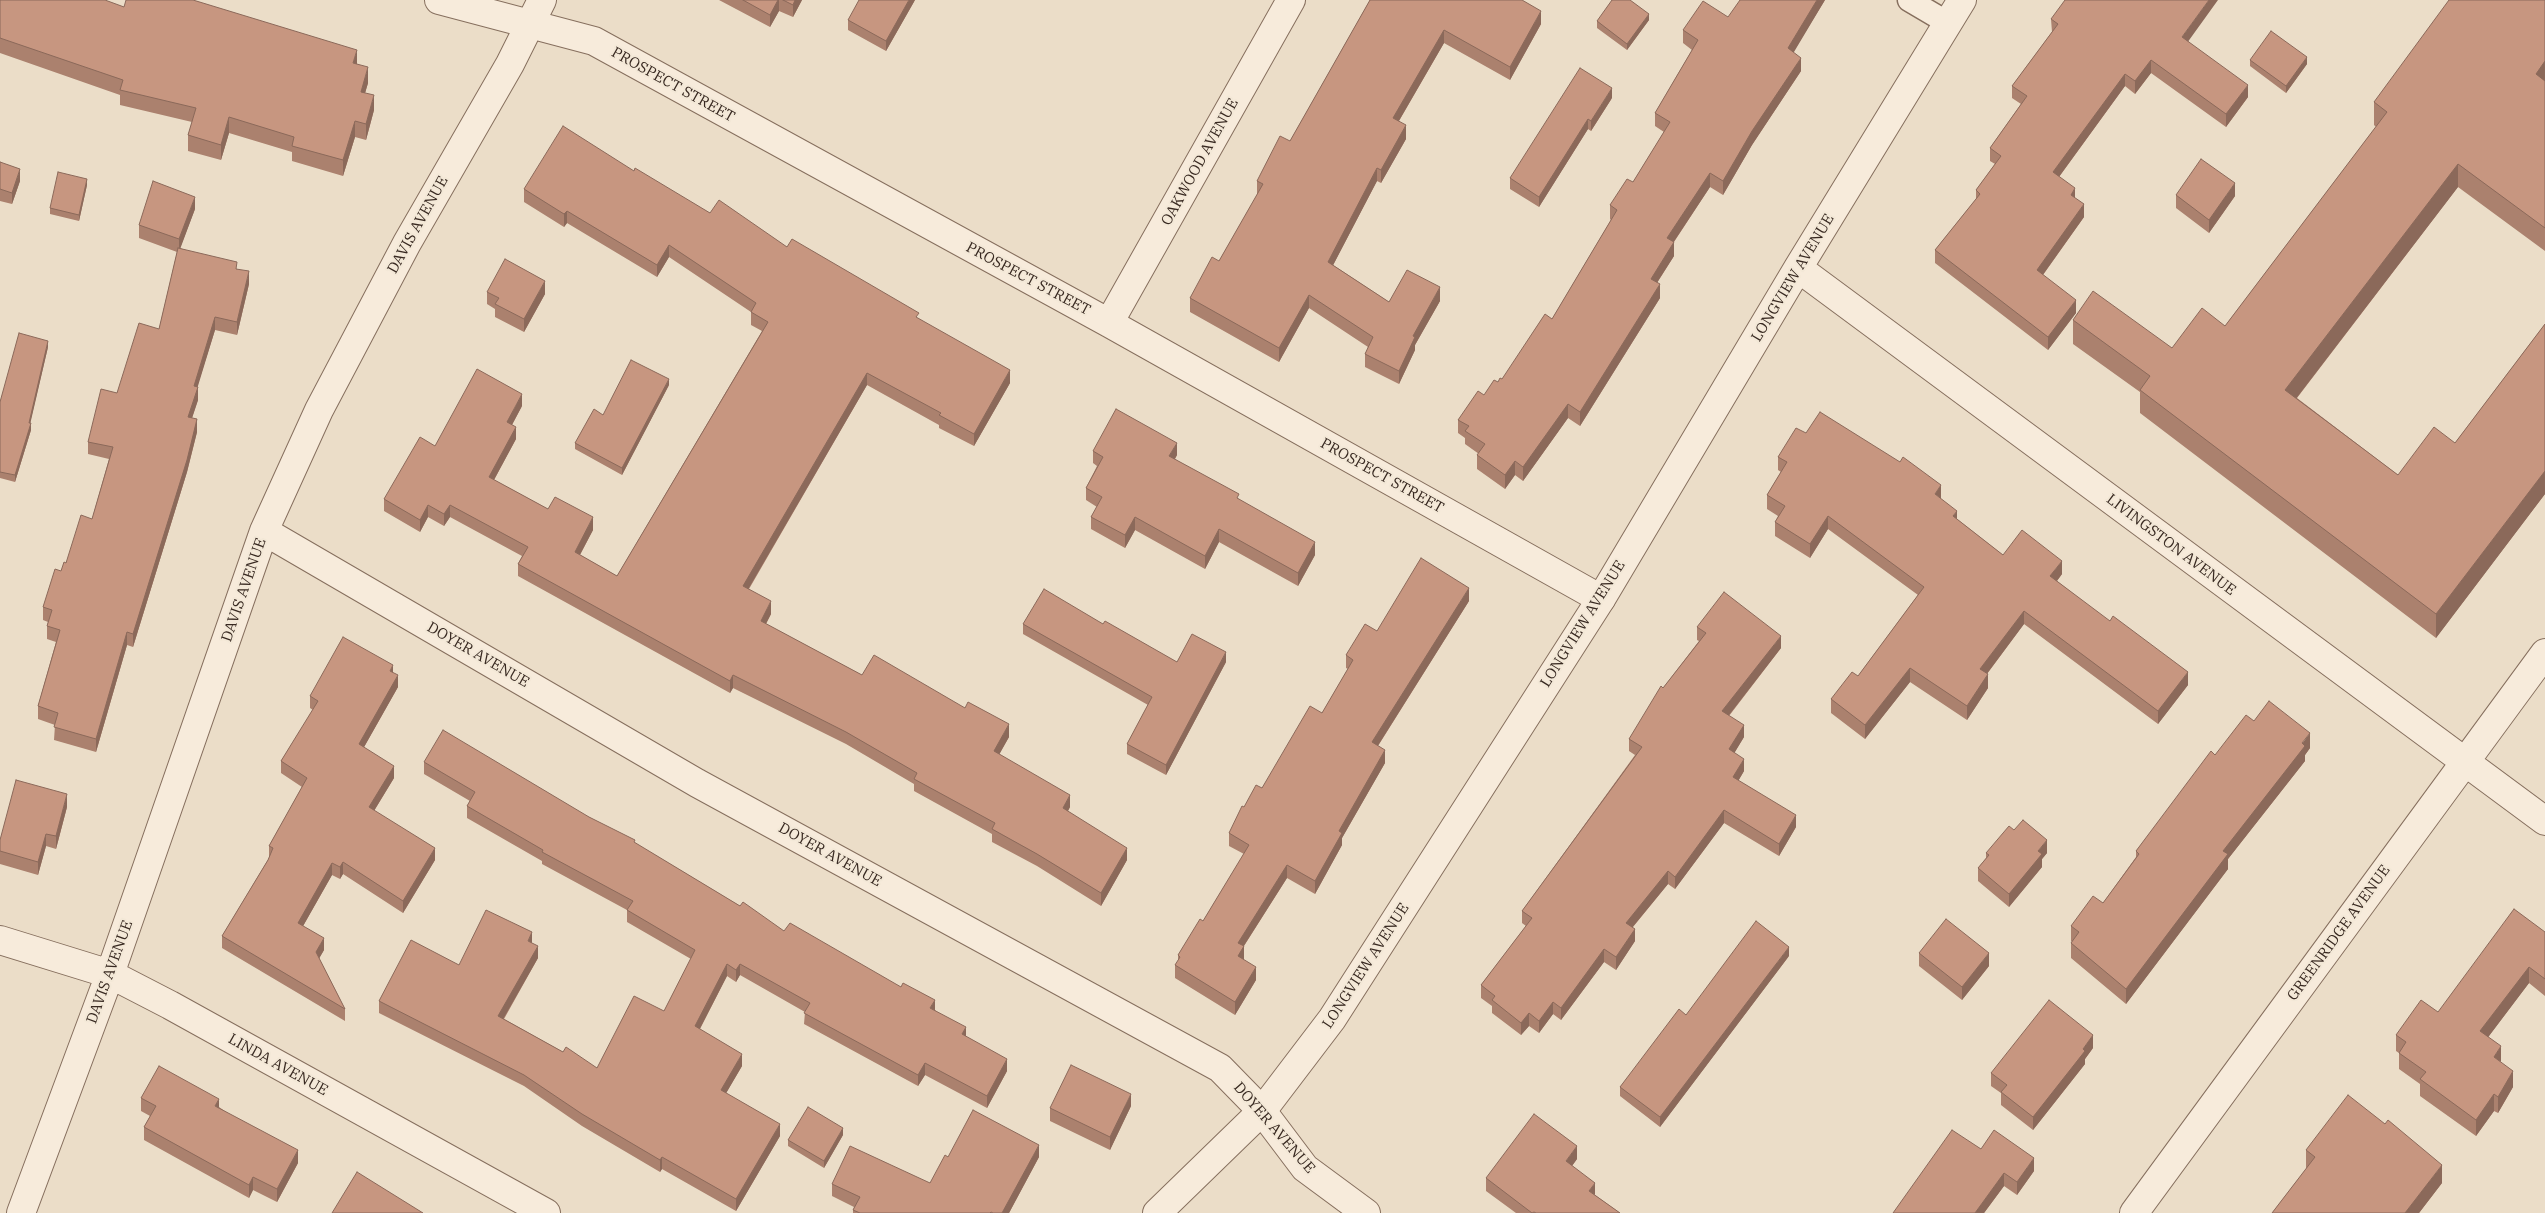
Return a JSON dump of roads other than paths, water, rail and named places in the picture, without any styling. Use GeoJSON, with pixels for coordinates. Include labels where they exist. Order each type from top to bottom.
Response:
{"type":"FeatureCollection","features":[{"type":"Feature","properties":{"kind":"street","name":"PROSPECT STREET"},"geometry":{"type":"LineString","coordinates":[[439,0],[529,26],[594,42],[1109,323],[1601,599]]}},
{"type":"Feature","properties":{"kind":"street","name":"DAVIS AVENUE"},"geometry":{"type":"LineString","coordinates":[[21,1213],[110,974],[264,531],[319,410],[407,243],[542,0]]}},
{"type":"Feature","properties":{"kind":"street","name":"OAKWOOD AVENUE"},"geometry":{"type":"LineString","coordinates":[[1109,323],[1291,0]]}},
{"type":"Feature","properties":{"kind":"street","name":"LONGVIEW AVENUE"},"geometry":{"type":"LineString","coordinates":[[1157,1213],[1262,1111],[1332,1019],[1601,599],[1798,268],[1962,0]]}},
{"type":"Feature","properties":{"kind":"street","name":"LIVINGSTON AVENUE"},"geometry":{"type":"LineString","coordinates":[[1798,268],[2545,821]]}},
{"type":"Feature","properties":{"kind":"street","name":"DOYER AVENUE"},"geometry":{"type":"LineString","coordinates":[[264,531],[698,783],[1220,1068],[1262,1111],[1305,1168],[1366,1213]]}},
{"type":"Feature","properties":{"kind":"street","name":"GREENRIDGE AVENUE"},"geometry":{"type":"LineString","coordinates":[[2134,1213],[2545,653]]}},
{"type":"Feature","properties":{"kind":"street","name":"LINDA AVENUE"},"geometry":{"type":"LineString","coordinates":[[0,940],[110,974],[170,1004],[546,1213]]}},
{"type":"Feature","properties":{"kind":"lane"},"geometry":{"type":"LineString","coordinates":[[1909,0],[1948,23]]}}]}
